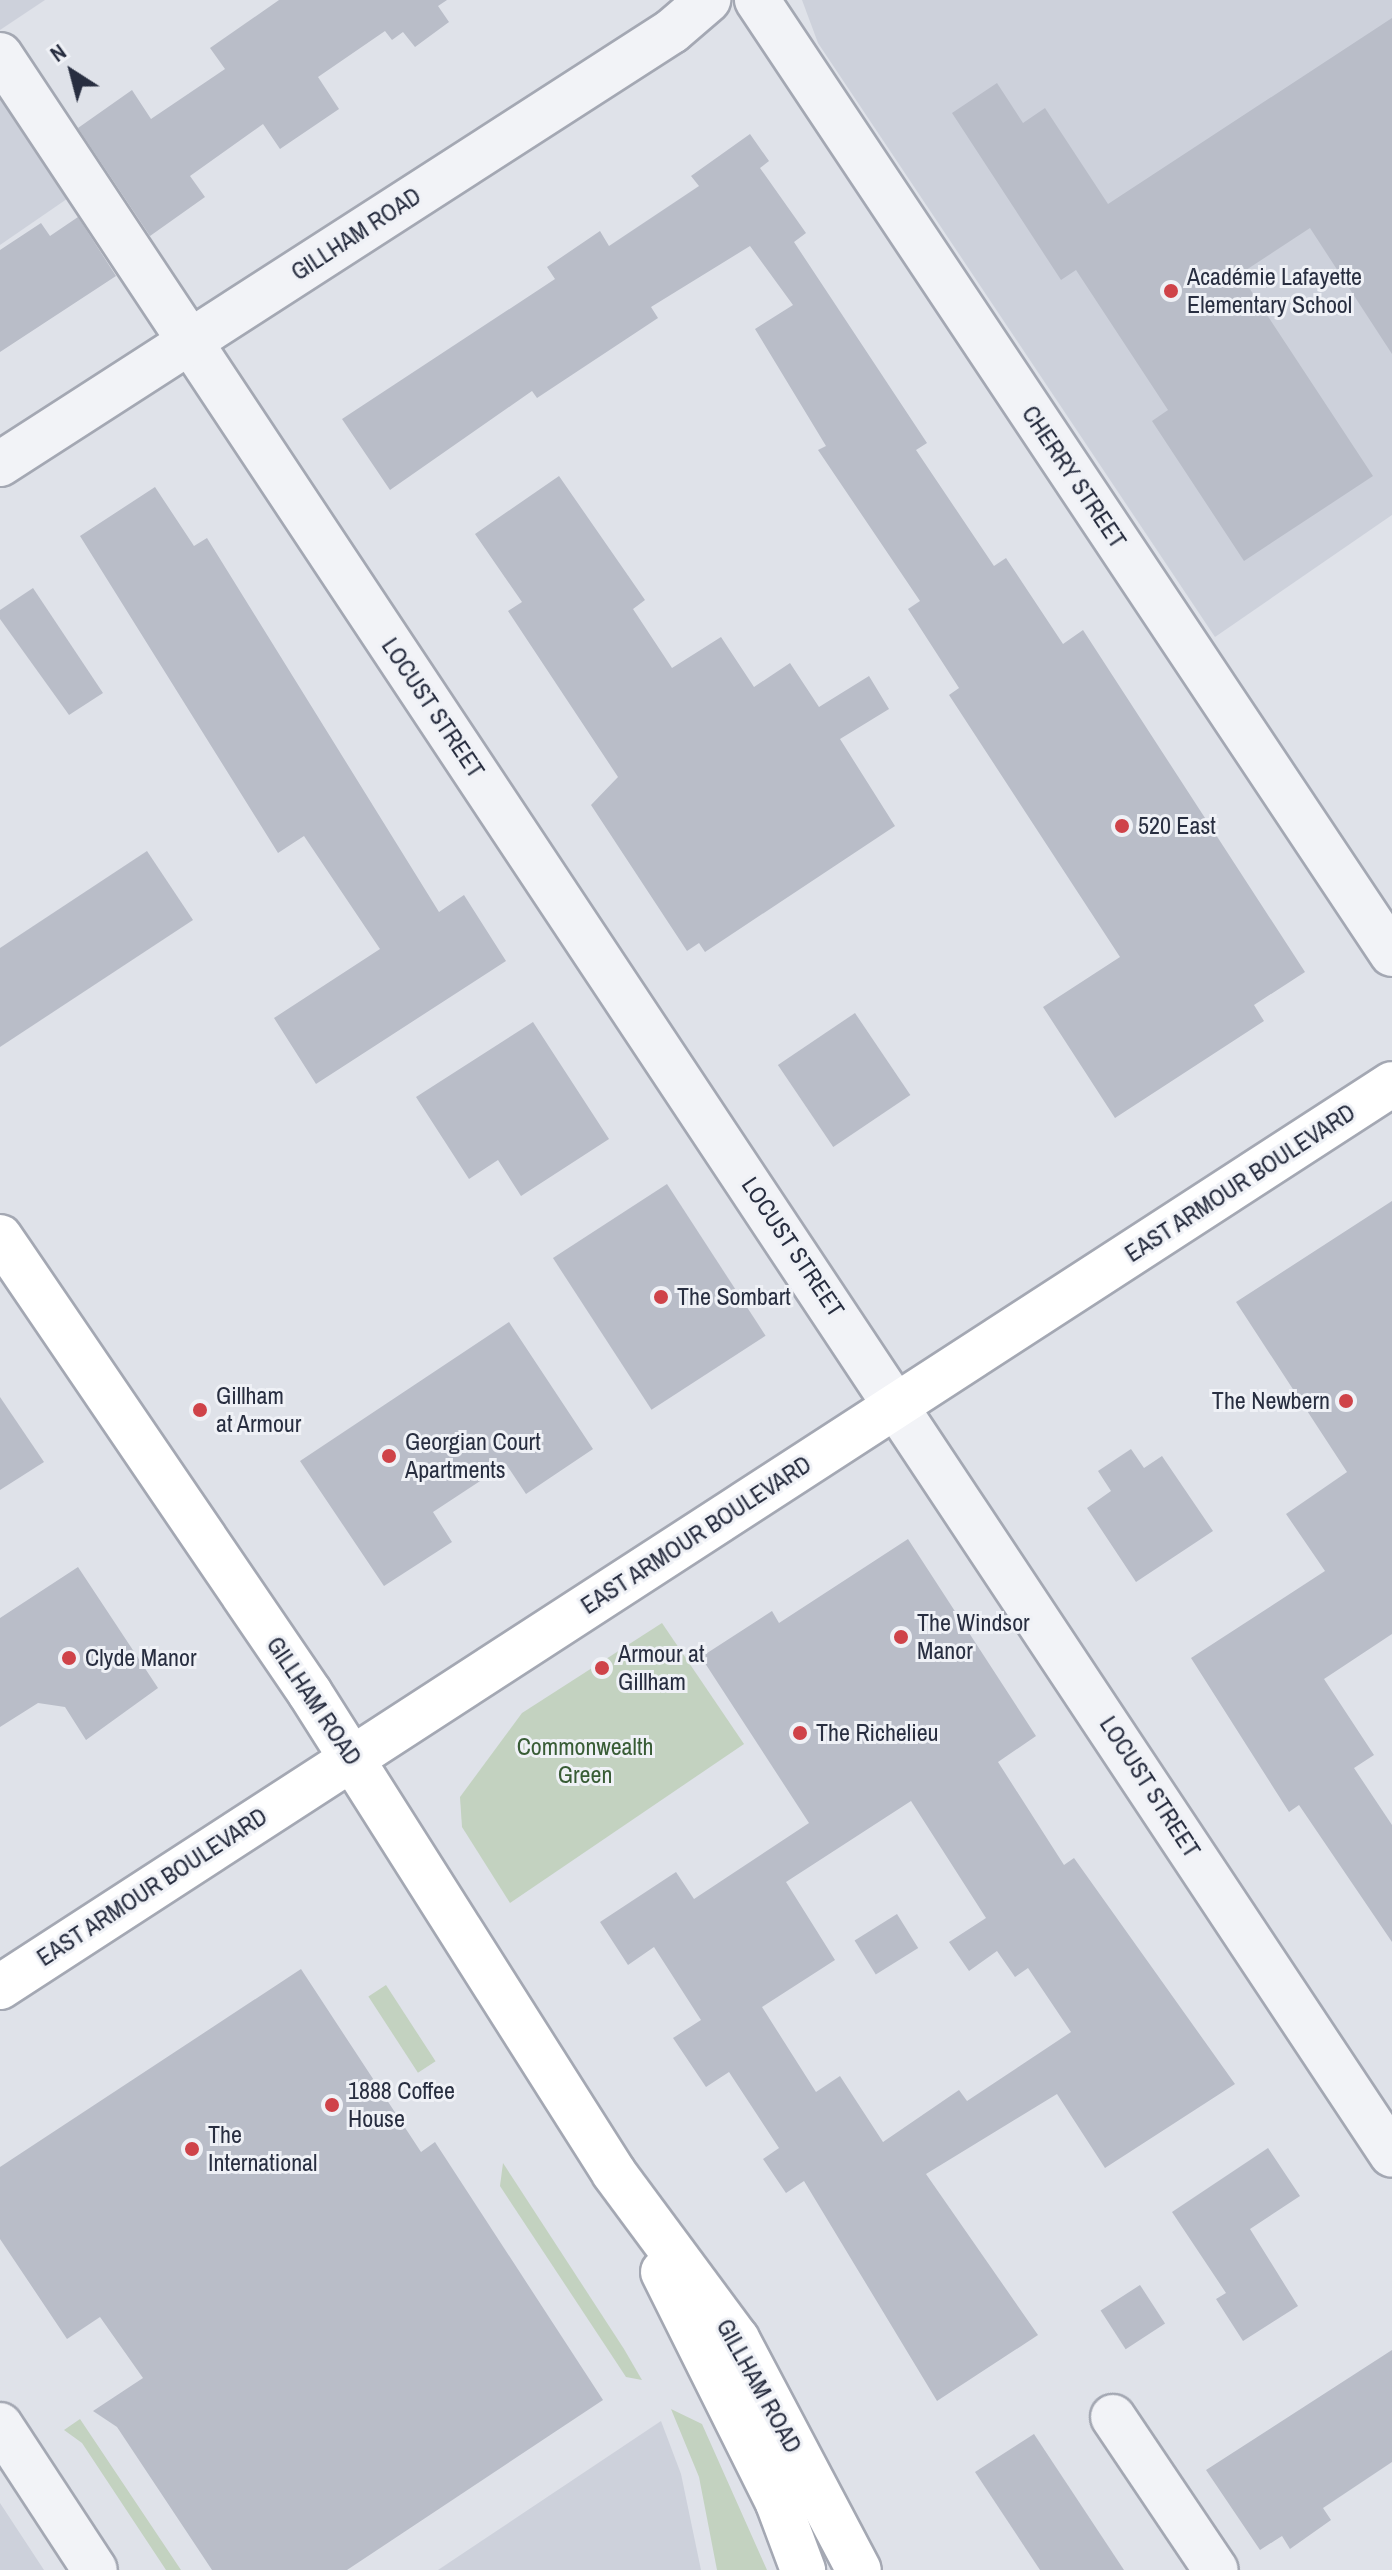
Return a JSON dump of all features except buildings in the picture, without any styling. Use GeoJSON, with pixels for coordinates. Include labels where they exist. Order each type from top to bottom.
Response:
{"type":"FeatureCollection","features":[{"type":"Feature","properties":{"kind":"main road","name":"EAST ARMOUR BOULEVARD"},"geometry":{"type":"LineString","coordinates":[[0,1987],[1392,1084]]}},
{"type":"Feature","properties":{"kind":"main road","name":"GILLHAM ROAD"},"geometry":{"type":"LineString","coordinates":[[0,1237],[351,1757],[614,2173],[737,2339],[859,2570]]}},
{"type":"Feature","properties":{"kind":"main road","name":"GILLHAM ROAD"},"geometry":{"type":"LineString","coordinates":[[614,2173],[778,2503],[803,2570]]}},
{"type":"Feature","properties":{"kind":"street","name":"GILLHAM ROAD"},"geometry":{"type":"LineString","coordinates":[[0,464],[672,31],[708,0]]}},
{"type":"Feature","properties":{"kind":"street","name":"CHERRY STREET"},"geometry":{"type":"LineString","coordinates":[[757,0],[1392,954]]}},
{"type":"Feature","properties":{"kind":"street","name":"LOCUST STREET"},"geometry":{"type":"LineString","coordinates":[[0,55],[898,1404],[1392,2155]]}},
{"type":"Feature","properties":{"kind":"street"},"geometry":{"type":"LineString","coordinates":[[1113,2417],[1216,2570]]}},
{"type":"Feature","properties":{"kind":"street"},"geometry":{"type":"LineString","coordinates":[[0,2425],[15,2480],[95,2570]]}},
{"type":"Feature","properties":{"kind":"shaded area"},"geometry":{"type":"Polygon","coordinates":[[[0,0],[45,0],[0,30],[0,0]]]}},
{"type":"Feature","properties":{"kind":"shaded area"},"geometry":{"type":"Polygon","coordinates":[[[802,0],[1392,0],[1392,515],[1215,637],[818,43],[802,0]]]}},
{"type":"Feature","properties":{"kind":"shaded area"},"geometry":{"type":"Polygon","coordinates":[[[0,79],[77,192],[0,245],[0,79]]]}},
{"type":"Feature","properties":{"kind":"shaded area"},"geometry":{"type":"Polygon","coordinates":[[[661,2421],[681,2474],[701,2570],[438,2570],[661,2421]]]}},
{"type":"Feature","properties":{"kind":"shaded area"},"geometry":{"type":"Polygon","coordinates":[[[0,2503],[44,2570],[0,2570],[0,2503]]]}},
{"type":"Feature","properties":{"kind":"green space","name":"Commonwealth Green"},"geometry":{"type":"Polygon","coordinates":[[[662,1623],[744,1744],[510,1903],[462,1827],[460,1797],[522,1713],[662,1623]]]}},
{"type":"Feature","properties":{"kind":"green space"},"geometry":{"type":"Polygon","coordinates":[[[386,1985],[436,2061],[418,2073],[368,1996],[386,1985]]]}},
{"type":"Feature","properties":{"kind":"green space"},"geometry":{"type":"Polygon","coordinates":[[[503,2163],[642,2380],[626,2377],[500,2186],[503,2163]]]}},
{"type":"Feature","properties":{"kind":"green space"},"geometry":{"type":"Polygon","coordinates":[[[671,2409],[702,2424],[767,2570],[717,2570],[699,2477],[671,2409]]]}},
{"type":"Feature","properties":{"kind":"green space"},"geometry":{"type":"Polygon","coordinates":[[[80,2419],[181,2570],[166,2570],[82,2443],[64,2430],[80,2419]]]}},
{"type":"Feature","properties":{"kind":"place","name":"Académie Lafayette Elementary School"},"geometry":{"type":"Point","coordinates":[1171,291]}},
{"type":"Feature","properties":{"kind":"place","name":"520 East"},"geometry":{"type":"Point","coordinates":[1122,826]}},
{"type":"Feature","properties":{"kind":"place","name":"The Sombart"},"geometry":{"type":"Point","coordinates":[661,1297]}},
{"type":"Feature","properties":{"kind":"place","name":"The Newbern"},"geometry":{"type":"Point","coordinates":[1346,1401]}},
{"type":"Feature","properties":{"kind":"place","name":"Gillham at Armour"},"geometry":{"type":"Point","coordinates":[200,1410]}},
{"type":"Feature","properties":{"kind":"place","name":"Georgian Court Apartments"},"geometry":{"type":"Point","coordinates":[389,1456]}},
{"type":"Feature","properties":{"kind":"place","name":"The Windsor Manor"},"geometry":{"type":"Point","coordinates":[901,1637]}},
{"type":"Feature","properties":{"kind":"place","name":"Clyde Manor"},"geometry":{"type":"Point","coordinates":[69,1658]}},
{"type":"Feature","properties":{"kind":"place","name":"Armour at Gillham"},"geometry":{"type":"Point","coordinates":[602,1668]}},
{"type":"Feature","properties":{"kind":"place","name":"The Richelieu"},"geometry":{"type":"Point","coordinates":[800,1733]}},
{"type":"Feature","properties":{"kind":"place","name":"1888 Coffee House"},"geometry":{"type":"Point","coordinates":[332,2105]}},
{"type":"Feature","properties":{"kind":"place","name":"The International"},"geometry":{"type":"Point","coordinates":[192,2149]}}]}
